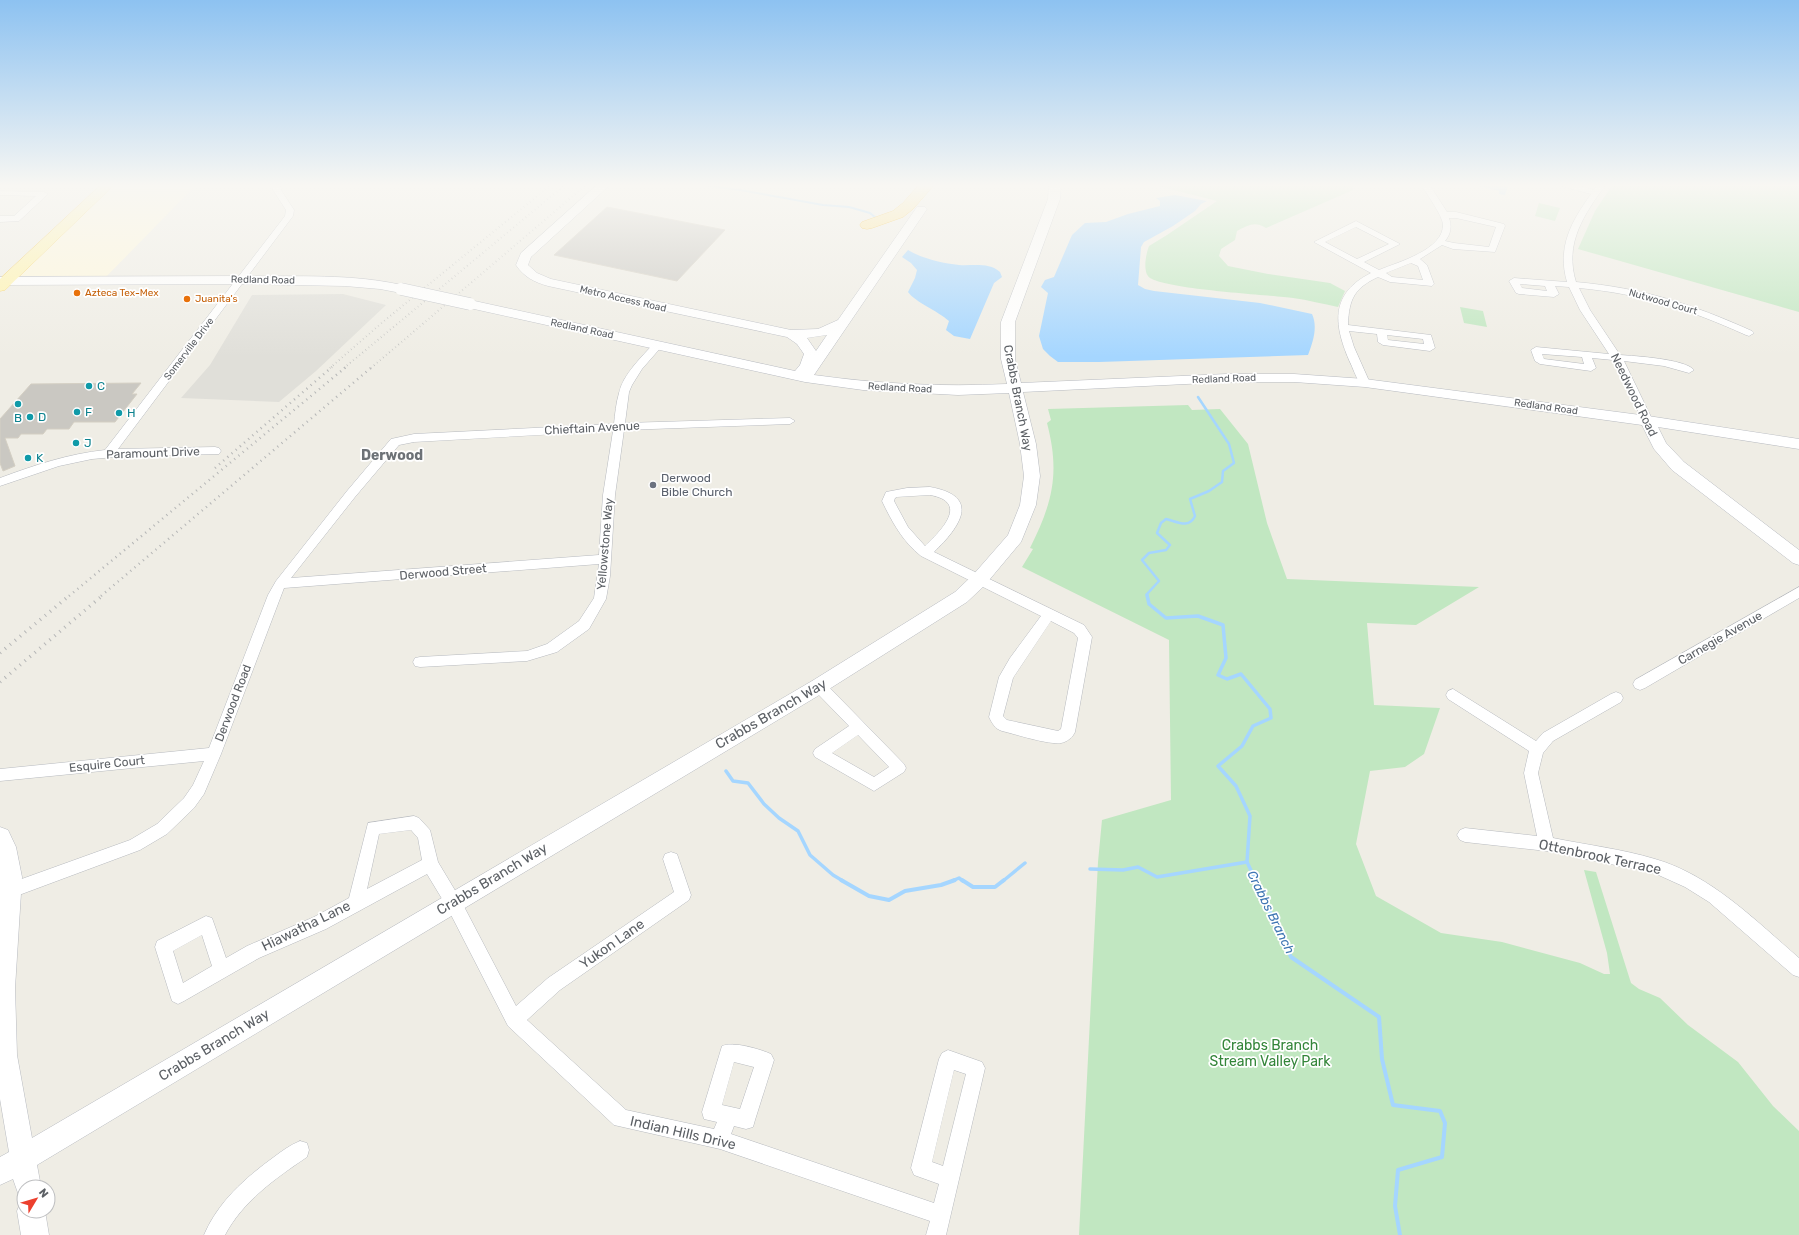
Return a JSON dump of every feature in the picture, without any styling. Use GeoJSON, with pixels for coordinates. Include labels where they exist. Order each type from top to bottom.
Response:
{"type":"FeatureCollection","features":[{"type":"Feature","properties":{"kind":"main road"},"geometry":{"type":"LineString","coordinates":[[2,281],[45,242]]}},
{"type":"Feature","properties":{"kind":"main road","name":"Metro Access Road"},"geometry":{"type":"LineString","coordinates":[[541,242],[525,256],[522,265],[534,278],[791,334],[802,341],[811,354],[811,359],[803,377]]}},
{"type":"Feature","properties":{"kind":"main road"},"geometry":{"type":"LineString","coordinates":[[803,377],[898,242]]}},
{"type":"Feature","properties":{"kind":"main road","name":"Crabbs Branch Way"},"geometry":{"type":"LineString","coordinates":[[0,1172],[819,686],[941,611],[961,597],[979,580],[1015,538],[1028,505],[1032,476],[1028,444],[1008,359],[1006,343],[1008,322],[1038,242]]}},
{"type":"Feature","properties":{"kind":"main road","name":"Redland Road"},"geometry":{"type":"LineString","coordinates":[[2,281],[242,280],[345,282],[380,285],[803,377],[863,386],[913,390],[958,391],[1227,378],[1294,378],[1365,383],[1648,421],[1799,444]]}},
{"type":"Feature","properties":{"kind":"main road"},"geometry":{"type":"LineString","coordinates":[[791,334],[822,333],[835,328],[843,322]]}},
{"type":"Feature","properties":{"kind":"main road","name":"Needwood Road"},"geometry":{"type":"LineString","coordinates":[[1648,421],[1659,445],[1678,466],[1799,559]]}},
{"type":"Feature","properties":{"kind":"main road"},"geometry":{"type":"LineString","coordinates":[[0,837],[9,860],[11,890],[6,939],[2,1014],[5,1056],[26,1179]]}},
{"type":"Feature","properties":{"kind":"main road"},"geometry":{"type":"LineString","coordinates":[[32,1219],[35,1235]]}},
{"type":"Feature","properties":{"kind":"street","name":"Somerville Drive"},"geometry":{"type":"LineString","coordinates":[[109,453],[270,242]]}},
{"type":"Feature","properties":{"kind":"street"},"geometry":{"type":"LineString","coordinates":[[1319,242],[1394,281],[1429,284],[1422,265],[1413,259]]}},
{"type":"Feature","properties":{"kind":"street"},"geometry":{"type":"LineString","coordinates":[[1357,262],[1396,244],[1391,242]]}},
{"type":"Feature","properties":{"kind":"street"},"geometry":{"type":"LineString","coordinates":[[1365,383],[1344,335],[1343,327],[1344,308],[1354,289],[1378,273],[1413,259],[1430,250],[1440,242],[1453,246],[1492,250],[1495,242]]}},
{"type":"Feature","properties":{"kind":"street","name":"Needwood Road"},"geometry":{"type":"LineString","coordinates":[[1570,242],[1567,265],[1573,285],[1581,302],[1617,358],[1634,389],[1648,421]]}},
{"type":"Feature","properties":{"kind":"street","name":"Nutwood Court"},"geometry":{"type":"LineString","coordinates":[[1548,283],[1623,291],[1656,298],[1696,311],[1749,333]]}},
{"type":"Feature","properties":{"kind":"street"},"geometry":{"type":"LineString","coordinates":[[1343,327],[1382,332]]}},
{"type":"Feature","properties":{"kind":"street","name":"Yellowstone Way"},"geometry":{"type":"LineString","coordinates":[[420,662],[527,656],[552,648],[584,625],[591,616],[600,599],[605,559],[609,495],[618,427],[627,384],[639,366],[658,345]]}},
{"type":"Feature","properties":{"kind":"street"},"geometry":{"type":"LineString","coordinates":[[1586,355],[1661,362],[1688,370]]}},
{"type":"Feature","properties":{"kind":"street","name":"Chieftain Avenue"},"geometry":{"type":"LineString","coordinates":[[395,442],[414,438],[618,427],[790,421]]}},
{"type":"Feature","properties":{"kind":"street","name":"Derwood Road"},"geometry":{"type":"LineString","coordinates":[[11,890],[135,845],[162,829],[173,820],[192,798],[199,789],[214,754],[274,594],[280,584],[351,494],[395,442]]}},
{"type":"Feature","properties":{"kind":"street","name":"Paramount Drive"},"geometry":{"type":"LineString","coordinates":[[0,482],[59,461],[109,453],[215,451]]}},
{"type":"Feature","properties":{"kind":"street"},"geometry":{"type":"LineString","coordinates":[[925,553],[939,540],[955,518],[957,510],[954,502],[948,496],[936,492],[921,490],[902,491],[890,495],[888,501],[895,515],[915,546],[925,553],[979,580],[1049,614],[1079,629],[1085,637],[1068,732],[1060,737],[1034,733],[1002,725],[996,717],[1006,677],[1049,614]]}},
{"type":"Feature","properties":{"kind":"street","name":"Derwood Street"},"geometry":{"type":"LineString","coordinates":[[280,584],[605,559]]}},
{"type":"Feature","properties":{"kind":"street","name":"Carnegie Avenue"},"geometry":{"type":"LineString","coordinates":[[1640,684],[1799,592]]}},
{"type":"Feature","properties":{"kind":"street"},"geometry":{"type":"LineString","coordinates":[[819,686],[859,727],[898,768],[874,785],[820,753],[859,727]]}},
{"type":"Feature","properties":{"kind":"street"},"geometry":{"type":"LineString","coordinates":[[1453,696],[1537,749]]}},
{"type":"Feature","properties":{"kind":"street"},"geometry":{"type":"LineString","coordinates":[[1547,844],[1531,773],[1533,759],[1537,749],[1548,737],[1616,698]]}},
{"type":"Feature","properties":{"kind":"street","name":"Esquire Court"},"geometry":{"type":"LineString","coordinates":[[0,775],[214,754]]}},
{"type":"Feature","properties":{"kind":"street","name":"Hiawatha Lane"},"geometry":{"type":"LineString","coordinates":[[222,969],[254,952],[320,923],[356,903],[373,828],[414,823],[425,835],[430,864],[453,902]]}},
{"type":"Feature","properties":{"kind":"street","name":"Ottenbrook Terrace"},"geometry":{"type":"LineString","coordinates":[[1465,835],[1547,844],[1655,866],[1691,882],[1715,897],[1799,969]]}},
{"type":"Feature","properties":{"kind":"street","name":"Yukon Lane"},"geometry":{"type":"LineString","coordinates":[[514,1020],[554,984],[683,895],[671,859]]}},
{"type":"Feature","properties":{"kind":"street"},"geometry":{"type":"LineString","coordinates":[[356,903],[430,864]]}},
{"type":"Feature","properties":{"kind":"street","name":"Indian Hills Drive"},"geometry":{"type":"LineString","coordinates":[[453,902],[514,1020],[621,1118],[720,1140],[940,1215]]}},
{"type":"Feature","properties":{"kind":"street"},"geometry":{"type":"LineString","coordinates":[[936,1235],[976,1068],[948,1059],[921,1168],[949,1178]]}},
{"type":"Feature","properties":{"kind":"street"},"geometry":{"type":"LineString","coordinates":[[720,1140],[728,1115]]}},
{"type":"Feature","properties":{"kind":"street"},"geometry":{"type":"LineString","coordinates":[[214,1235],[219,1224],[234,1205],[266,1174],[300,1150]]}},
{"type":"Feature","properties":{"kind":"shaded area"},"geometry":{"type":"Polygon","coordinates":[[[48,242],[141,242],[103,280],[5,282],[48,242]]]}},
{"type":"Feature","properties":{"kind":"shaded area"},"geometry":{"type":"Polygon","coordinates":[[[343,294],[386,305],[316,371],[279,402],[181,398],[210,365],[252,295],[343,294]]]}},
{"type":"Feature","properties":{"kind":"green space"},"geometry":{"type":"Polygon","coordinates":[[[1156,242],[1232,242],[1221,249],[1219,256],[1228,266],[1268,274],[1330,283],[1345,291],[1338,307],[1293,298],[1215,291],[1156,281],[1146,273],[1146,257],[1149,246],[1156,242]]]}},
{"type":"Feature","properties":{"kind":"green space"},"geometry":{"type":"Polygon","coordinates":[[[1581,242],[1799,242],[1799,312],[1578,249],[1581,242]]]}},
{"type":"Feature","properties":{"kind":"green space"},"geometry":{"type":"Polygon","coordinates":[[[1460,307],[1483,311],[1487,327],[1464,323],[1460,307]]]}},
{"type":"Feature","properties":{"kind":"green space","name":"Crabbs Branch Stream Valley Park"},"geometry":{"type":"Polygon","coordinates":[[[1188,405],[1192,410],[1220,409],[1248,444],[1267,523],[1287,579],[1479,587],[1416,625],[1367,623],[1374,705],[1440,708],[1424,754],[1405,767],[1370,771],[1356,844],[1376,896],[1441,933],[1502,942],[1580,963],[1604,974],[1610,974],[1607,953],[1584,870],[1596,872],[1631,983],[1639,989],[1660,998],[1688,1025],[1738,1062],[1773,1106],[1799,1131],[1799,1235],[1079,1235],[1098,862],[1102,820],[1171,800],[1169,640],[1022,567],[1033,549],[1030,548],[1044,516],[1052,487],[1053,457],[1047,423],[1051,420],[1048,409],[1188,405]]]}},
{"type":"Feature","properties":{"kind":"water"},"geometry":{"type":"Polygon","coordinates":[[[1069,242],[1145,242],[1141,247],[1138,285],[1145,289],[1154,291],[1260,303],[1312,314],[1315,324],[1313,340],[1308,355],[1058,362],[1043,349],[1039,336],[1048,293],[1041,287],[1045,280],[1054,277],[1069,242]]]}},
{"type":"Feature","properties":{"kind":"water"},"geometry":{"type":"Polygon","coordinates":[[[908,250],[920,256],[939,262],[959,265],[981,265],[991,267],[1000,272],[1002,277],[994,283],[970,339],[954,336],[946,330],[949,321],[911,296],[908,292],[917,270],[911,263],[902,257],[908,250]]]}},
{"type":"Feature","properties":{"kind":"building"},"geometry":{"type":"Polygon","coordinates":[[[569,242],[714,242],[677,281],[554,255],[569,242]]]}},
{"type":"Feature","properties":{"kind":"building"},"geometry":{"type":"Polygon","coordinates":[[[141,383],[132,394],[137,394],[115,422],[74,422],[69,429],[47,429],[43,434],[21,434],[18,438],[5,438],[15,466],[3,471],[0,463],[0,419],[31,384],[141,383]]]}},
{"type":"Feature","properties":{"kind":"waterway","name":"Crabbs Branch"},"geometry":{"type":"LineString","coordinates":[[1147,595],[1159,581],[1142,560],[1149,553],[1166,550],[1170,545],[1157,533],[1161,523],[1166,519],[1183,524],[1193,520],[1195,516],[1190,499],[1209,491],[1222,482],[1223,471],[1234,463],[1229,444],[1198,397]]}},
{"type":"Feature","properties":{"kind":"waterway","name":"Crabbs Branch"},"geometry":{"type":"LineString","coordinates":[[1147,595],[1149,604],[1166,618],[1198,616],[1223,625],[1226,658],[1218,675],[1227,679],[1241,674],[1270,709],[1271,718],[1253,726],[1242,746],[1218,766],[1236,786],[1250,816],[1247,862]]}},
{"type":"Feature","properties":{"kind":"waterway"},"geometry":{"type":"LineString","coordinates":[[726,771],[733,781],[748,783],[764,804],[779,818],[798,831],[810,855],[833,875],[843,881]]}},
{"type":"Feature","properties":{"kind":"waterway"},"geometry":{"type":"LineString","coordinates":[[1090,869],[1123,870],[1138,867],[1157,877],[1247,862]]}},
{"type":"Feature","properties":{"kind":"waterway","name":"Crabbs Branch"},"geometry":{"type":"LineString","coordinates":[[1247,862],[1256,881]]}},
{"type":"Feature","properties":{"kind":"waterway"},"geometry":{"type":"LineString","coordinates":[[1003,881],[1025,863]]}},
{"type":"Feature","properties":{"kind":"waterway"},"geometry":{"type":"LineString","coordinates":[[952,881],[959,878],[963,881]]}},
{"type":"Feature","properties":{"kind":"waterway"},"geometry":{"type":"LineString","coordinates":[[841,880],[869,896],[889,900],[905,891],[941,885],[955,880]]}},
{"type":"Feature","properties":{"kind":"waterway"},"geometry":{"type":"LineString","coordinates":[[962,880],[973,887],[995,887],[1004,880]]}},
{"type":"Feature","properties":{"kind":"waterway","name":"Crabbs Branch"},"geometry":{"type":"LineString","coordinates":[[1255,880],[1291,957],[1379,1017],[1382,1059],[1393,1105],[1440,1111],[1445,1123],[1442,1157],[1398,1170],[1395,1206],[1400,1235]]}},
{"type":"Feature","properties":{"kind":"railway"},"geometry":{"type":"LineString","coordinates":[[330,368],[384,321],[481,242]]}},
{"type":"Feature","properties":{"kind":"railway"},"geometry":{"type":"LineString","coordinates":[[344,368],[496,242]]}},
{"type":"Feature","properties":{"kind":"railway"},"geometry":{"type":"LineString","coordinates":[[371,368],[519,242]]}},
{"type":"Feature","properties":{"kind":"railway"},"geometry":{"type":"LineString","coordinates":[[215,468],[332,367]]}},
{"type":"Feature","properties":{"kind":"railway"},"geometry":{"type":"LineString","coordinates":[[69,596],[346,367]]}},
{"type":"Feature","properties":{"kind":"railway"},"geometry":{"type":"LineString","coordinates":[[101,596],[372,367]]}},
{"type":"Feature","properties":{"kind":"railway"},"geometry":{"type":"LineString","coordinates":[[0,653],[70,595]]}},
{"type":"Feature","properties":{"kind":"railway"},"geometry":{"type":"LineString","coordinates":[[0,682],[103,595]]}},
{"type":"Feature","properties":{"kind":"place","name":"Azteca Tex-Mex"},"geometry":{"type":"Point","coordinates":[77,293]}},
{"type":"Feature","properties":{"kind":"place","name":"Juanita's"},"geometry":{"type":"Point","coordinates":[187,299]}},
{"type":"Feature","properties":{"kind":"place","name":"C"},"geometry":{"type":"Point","coordinates":[89,386]}},
{"type":"Feature","properties":{"kind":"place","name":"B"},"geometry":{"type":"Point","coordinates":[18,404]}},
{"type":"Feature","properties":{"kind":"place","name":"F"},"geometry":{"type":"Point","coordinates":[77,412]}},
{"type":"Feature","properties":{"kind":"place","name":"H"},"geometry":{"type":"Point","coordinates":[119,413]}},
{"type":"Feature","properties":{"kind":"place","name":"D"},"geometry":{"type":"Point","coordinates":[30,417]}},
{"type":"Feature","properties":{"kind":"place","name":"J"},"geometry":{"type":"Point","coordinates":[76,443]}},
{"type":"Feature","properties":{"kind":"place","name":"K"},"geometry":{"type":"Point","coordinates":[28,458]}},
{"type":"Feature","properties":{"kind":"place","name":"Derwood Bible Church"},"geometry":{"type":"Point","coordinates":[653,485]}},
{"type":"Feature","properties":{"kind":"district","name":"Derwood"},"geometry":{"type":"Point","coordinates":[392,455]}}]}
